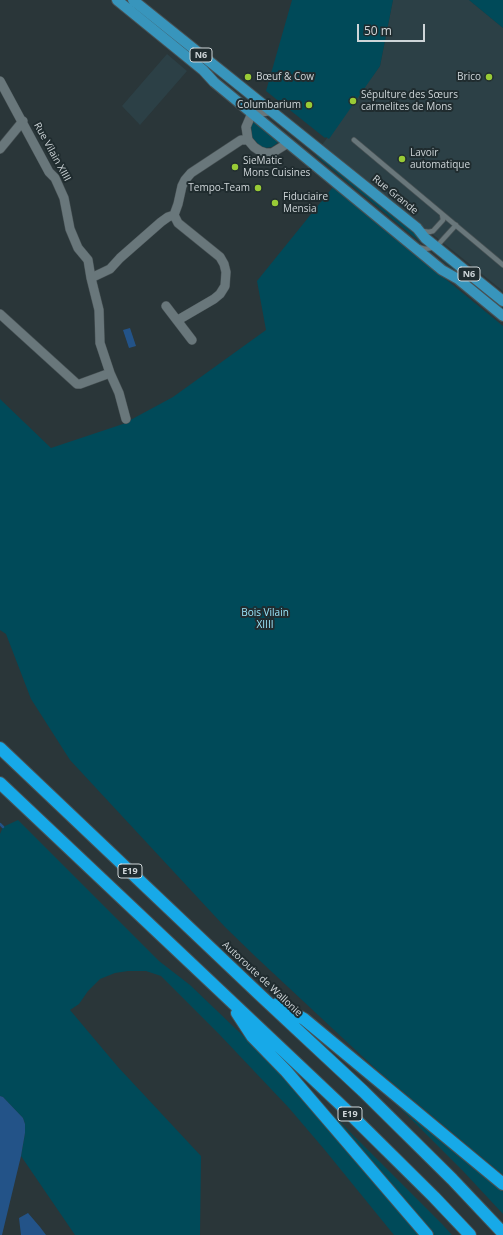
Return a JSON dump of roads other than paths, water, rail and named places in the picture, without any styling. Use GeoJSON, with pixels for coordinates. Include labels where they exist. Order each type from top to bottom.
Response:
{"type":"FeatureCollection","features":[{"type":"Feature","properties":{"kind":"highway","name":"Autoroute de Wallonie"},"geometry":{"type":"LineString","coordinates":[[0,748],[260,995],[363,1090],[452,1179],[503,1233]]}},
{"type":"Feature","properties":{"kind":"highway","name":"E19"},"geometry":{"type":"LineString","coordinates":[[0,783],[227,996],[434,1197],[470,1235]]}},
{"type":"Feature","properties":{"kind":"highway"},"geometry":{"type":"LineString","coordinates":[[260,995],[304,1019],[503,1184]]}},
{"type":"Feature","properties":{"kind":"highway"},"geometry":{"type":"LineString","coordinates":[[227,996],[252,1036],[291,1077],[427,1235]]}},
{"type":"Feature","properties":{"kind":"main road","name":"N6"},"geometry":{"type":"LineString","coordinates":[[117,0],[442,270],[458,280],[503,316]]}},
{"type":"Feature","properties":{"kind":"main road","name":"Rue Grande"},"geometry":{"type":"LineString","coordinates":[[133,0],[269,111],[417,228],[425,238],[503,301]]}},
{"type":"Feature","properties":{"kind":"street","name":"Rue Vilain XIIII"},"geometry":{"type":"LineString","coordinates":[[0,81],[23,121],[34,146],[49,172],[55,178],[64,198],[70,229],[78,248],[88,260],[99,310],[100,343],[119,392],[126,419]]}},
{"type":"Feature","properties":{"kind":"street"},"geometry":{"type":"LineString","coordinates":[[269,111],[252,113],[246,127],[248,140],[260,151],[272,153],[288,143]]}},
{"type":"Feature","properties":{"kind":"street"},"geometry":{"type":"LineString","coordinates":[[0,149],[23,121]]}},
{"type":"Feature","properties":{"kind":"street"},"geometry":{"type":"LineString","coordinates":[[178,320],[220,294],[225,286],[226,272],[220,257],[178,223],[174,215],[182,186],[191,173],[241,140],[248,140]]}},
{"type":"Feature","properties":{"kind":"street"},"geometry":{"type":"LineString","coordinates":[[91,278],[110,269],[120,258],[161,222],[174,215]]}},
{"type":"Feature","properties":{"kind":"street"},"geometry":{"type":"LineString","coordinates":[[166,306],[192,340]]}},
{"type":"Feature","properties":{"kind":"street"},"geometry":{"type":"LineString","coordinates":[[0,314],[77,384],[110,372]]}},
{"type":"Feature","properties":{"kind":"lane"},"geometry":{"type":"LineString","coordinates":[[354,140],[503,265]]}},
{"type":"Feature","properties":{"kind":"lane"},"geometry":{"type":"LineString","coordinates":[[417,228],[425,232],[433,231],[442,220],[442,214]]}},
{"type":"Feature","properties":{"kind":"lane"},"geometry":{"type":"LineString","coordinates":[[413,246],[426,249],[436,247],[456,225]]}},
{"type":"Feature","properties":{"kind":"water"},"geometry":{"type":"Polygon","coordinates":[[[130,328],[136,346],[129,348],[123,330],[130,328]]]}},
{"type":"Feature","properties":{"kind":"water"},"geometry":{"type":"Polygon","coordinates":[[[0,1096],[3,1097],[23,1118],[25,1124],[21,1156],[2,1235],[0,1235],[0,1096]]]}},
{"type":"Feature","properties":{"kind":"water"},"geometry":{"type":"Polygon","coordinates":[[[28,1213],[46,1235],[21,1235],[19,1218],[28,1213]]]}},
{"type":"Feature","properties":{"kind":"waterway"},"geometry":{"type":"LineString","coordinates":[[0,824],[3,827]]}},
{"type":"Feature","properties":{"kind":"place","name":"Bœuf & Cow"},"geometry":{"type":"Point","coordinates":[248,77]}},
{"type":"Feature","properties":{"kind":"place","name":"Brico"},"geometry":{"type":"Point","coordinates":[489,77]}},
{"type":"Feature","properties":{"kind":"place","name":"Sépulture des Sœurs carmelites de Mons"},"geometry":{"type":"Point","coordinates":[353,101]}},
{"type":"Feature","properties":{"kind":"place","name":"Columbarium"},"geometry":{"type":"Point","coordinates":[309,105]}},
{"type":"Feature","properties":{"kind":"place","name":"Lavoir automatique"},"geometry":{"type":"Point","coordinates":[402,159]}},
{"type":"Feature","properties":{"kind":"place","name":"SieMatic Mons Cuisines"},"geometry":{"type":"Point","coordinates":[235,167]}},
{"type":"Feature","properties":{"kind":"place","name":"Tempo-Team"},"geometry":{"type":"Point","coordinates":[258,188]}},
{"type":"Feature","properties":{"kind":"place","name":"Fiduciaire Mensia"},"geometry":{"type":"Point","coordinates":[275,203]}},
{"type":"Feature","properties":{"kind":"park label","name":"Bois Vilain XIIII"},"geometry":{"type":"Point","coordinates":[265,618]}}]}
